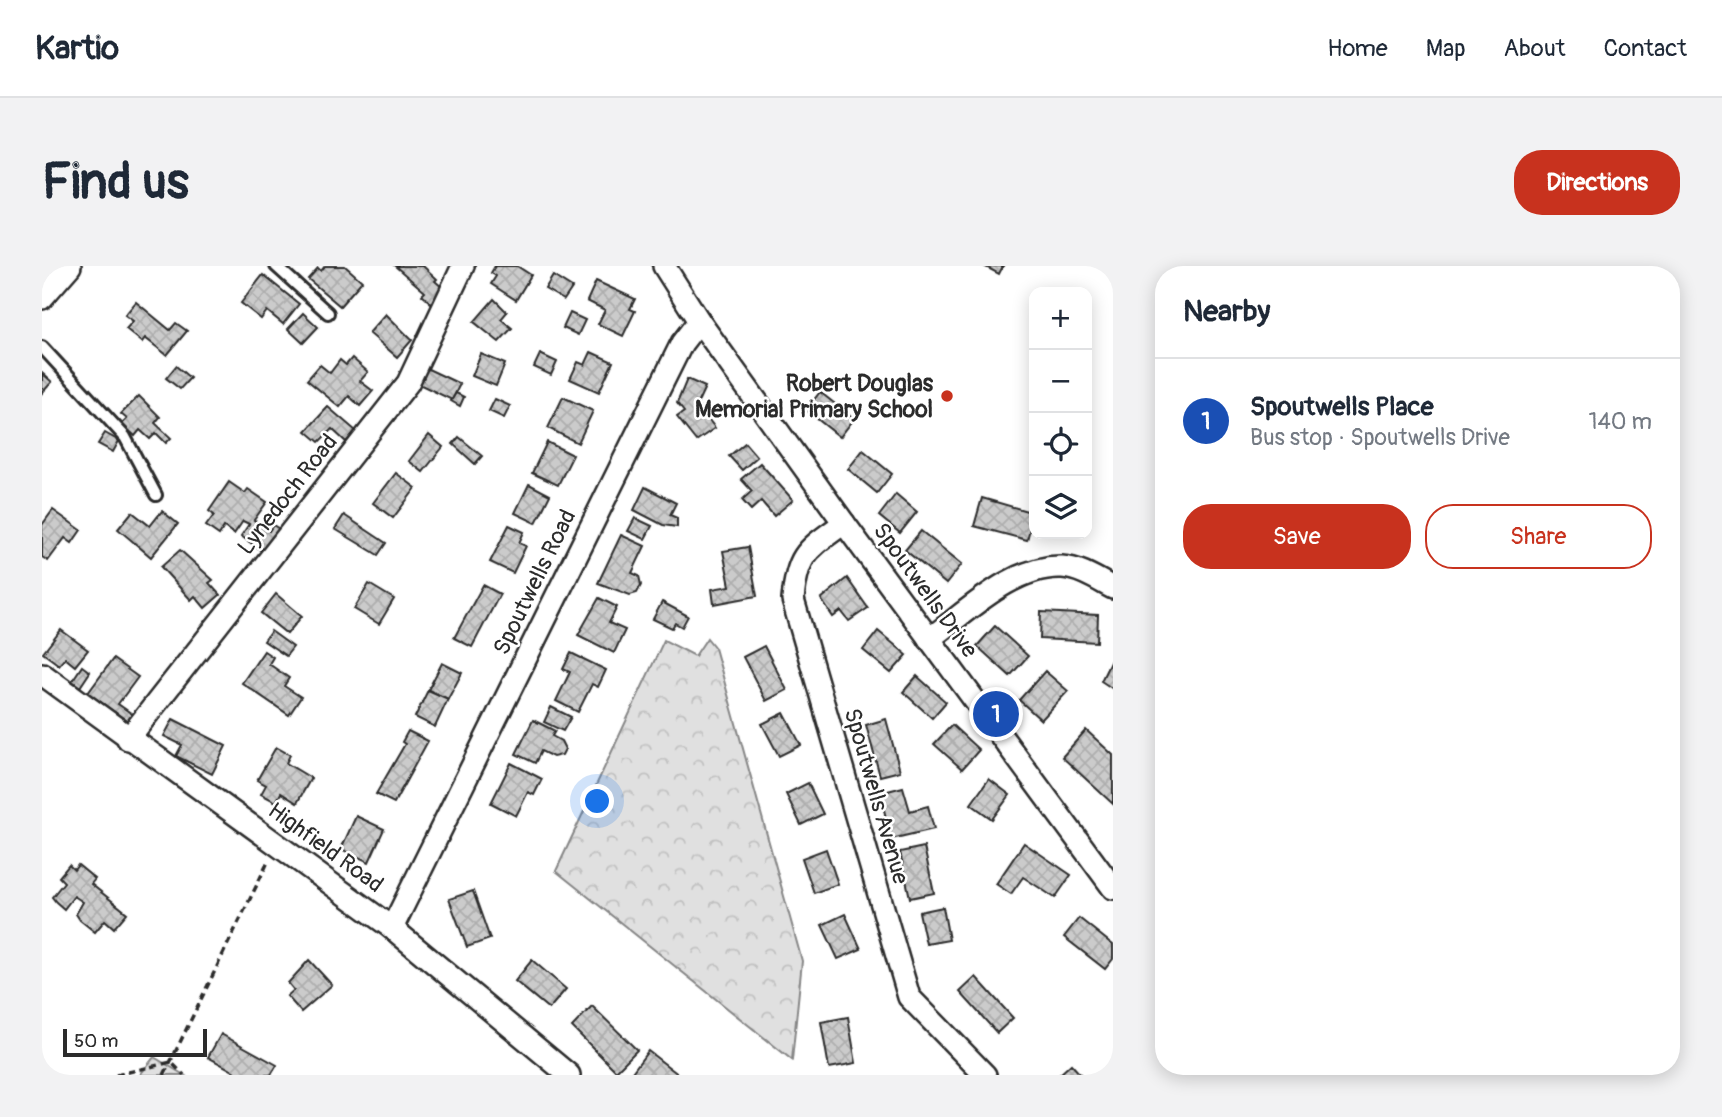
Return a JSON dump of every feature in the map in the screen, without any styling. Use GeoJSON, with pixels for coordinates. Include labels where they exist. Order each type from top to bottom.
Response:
{"type":"FeatureCollection","features":[{"type":"Feature","properties":{"kind":"street"},"geometry":{"type":"LineString","coordinates":[[42,298],[69,266]]}},
{"type":"Feature","properties":{"kind":"street","name":"Lynedoch Road"},"geometry":{"type":"LineString","coordinates":[[128,739],[408,383],[463,266]]}},
{"type":"Feature","properties":{"kind":"street"},"geometry":{"type":"LineString","coordinates":[[664,266],[699,321]]}},
{"type":"Feature","properties":{"kind":"street","name":"Spoutwells Drive"},"geometry":{"type":"LineString","coordinates":[[699,321],[1113,888]]}},
{"type":"Feature","properties":{"kind":"street","name":"Spoutwells Road"},"geometry":{"type":"LineString","coordinates":[[392,928],[682,343],[699,321]]}},
{"type":"Feature","properties":{"kind":"street","name":"Spoutwells Avenue"},"geometry":{"type":"LineString","coordinates":[[844,523],[813,545],[799,561],[793,600],[909,998],[985,1075]]}},
{"type":"Feature","properties":{"kind":"street"},"geometry":{"type":"LineString","coordinates":[[929,639],[1006,584],[1030,572],[1063,567],[1085,573],[1113,588]]}},
{"type":"Feature","properties":{"kind":"street","name":"Highfield Road"},"geometry":{"type":"LineString","coordinates":[[42,674],[392,928],[569,1075]]}},
{"type":"Feature","properties":{"kind":"lane"},"geometry":{"type":"LineString","coordinates":[[276,266],[328,313]]}},
{"type":"Feature","properties":{"kind":"lane"},"geometry":{"type":"LineString","coordinates":[[42,347],[125,437],[156,495]]}},
{"type":"Feature","properties":{"kind":"path"},"geometry":{"type":"LineString","coordinates":[[164,1075],[277,842]]}},
{"type":"Feature","properties":{"kind":"path"},"geometry":{"type":"LineString","coordinates":[[116,1075],[171,1062]]}},
{"type":"Feature","properties":{"kind":"path"},"geometry":{"type":"LineString","coordinates":[[171,1062],[184,1075]]}},
{"type":"Feature","properties":{"kind":"green space"},"geometry":{"type":"Polygon","coordinates":[[[707,638],[715,648],[802,961],[792,1060],[556,871],[664,640],[695,656],[707,638]]]}},
{"type":"Feature","properties":{"kind":"green space"},"geometry":{"type":"Polygon","coordinates":[[[154,1057],[184,1075],[140,1075],[154,1057]]]}},
{"type":"Feature","properties":{"kind":"building"},"geometry":{"type":"Polygon","coordinates":[[[325,266],[345,266],[362,281],[340,306],[308,279],[318,268],[321,271],[325,266]]]}},
{"type":"Feature","properties":{"kind":"building"},"geometry":{"type":"Polygon","coordinates":[[[395,266],[423,266],[437,279],[435,281],[443,288],[433,305],[422,295],[425,292],[395,266]]]}},
{"type":"Feature","properties":{"kind":"building"},"geometry":{"type":"Polygon","coordinates":[[[495,266],[517,266],[531,275],[516,300],[491,284],[496,276],[491,273],[495,266]]]}},
{"type":"Feature","properties":{"kind":"building"},"geometry":{"type":"Polygon","coordinates":[[[984,266],[1003,266],[999,274],[984,266]]]}},
{"type":"Feature","properties":{"kind":"building"},"geometry":{"type":"Polygon","coordinates":[[[263,275],[299,304],[283,324],[267,311],[261,319],[241,303],[263,275]]]}},
{"type":"Feature","properties":{"kind":"building"},"geometry":{"type":"Polygon","coordinates":[[[553,276],[572,288],[564,300],[545,289],[553,276]]]}},
{"type":"Feature","properties":{"kind":"building"},"geometry":{"type":"Polygon","coordinates":[[[596,281],[635,299],[630,309],[635,311],[623,336],[598,324],[605,310],[587,301],[596,281]]]}},
{"type":"Feature","properties":{"kind":"building"},"geometry":{"type":"Polygon","coordinates":[[[494,299],[507,312],[501,319],[512,328],[499,342],[474,322],[494,299]]]}},
{"type":"Feature","properties":{"kind":"building"},"geometry":{"type":"Polygon","coordinates":[[[136,302],[170,330],[176,323],[187,331],[167,355],[145,338],[142,342],[126,329],[133,321],[125,315],[136,302]]]}},
{"type":"Feature","properties":{"kind":"building"},"geometry":{"type":"Polygon","coordinates":[[[303,313],[318,327],[303,343],[288,329],[303,313]]]}},
{"type":"Feature","properties":{"kind":"building"},"geometry":{"type":"Polygon","coordinates":[[[570,313],[585,320],[578,335],[563,328],[570,313]]]}},
{"type":"Feature","properties":{"kind":"building"},"geometry":{"type":"Polygon","coordinates":[[[386,314],[412,340],[397,357],[369,333],[386,314]]]}},
{"type":"Feature","properties":{"kind":"building"},"geometry":{"type":"Polygon","coordinates":[[[591,352],[613,362],[599,392],[570,379],[578,362],[585,365],[591,352]]]}},
{"type":"Feature","properties":{"kind":"building"},"geometry":{"type":"Polygon","coordinates":[[[481,354],[505,364],[496,386],[472,376],[481,354]]]}},
{"type":"Feature","properties":{"kind":"building"},"geometry":{"type":"Polygon","coordinates":[[[540,354],[557,362],[551,375],[534,367],[540,354]]]}},
{"type":"Feature","properties":{"kind":"building"},"geometry":{"type":"Polygon","coordinates":[[[352,358],[368,372],[360,381],[373,391],[360,406],[349,396],[340,407],[307,380],[320,365],[330,373],[340,360],[346,365],[352,358]]]}},
{"type":"Feature","properties":{"kind":"building"},"geometry":{"type":"Polygon","coordinates":[[[176,366],[190,378],[180,389],[166,378],[176,366]]]}},
{"type":"Feature","properties":{"kind":"building"},"geometry":{"type":"Polygon","coordinates":[[[426,368],[460,384],[452,400],[419,384],[426,368]]]}},
{"type":"Feature","properties":{"kind":"building"},"geometry":{"type":"Polygon","coordinates":[[[42,373],[52,382],[42,393],[42,373]]]}},
{"type":"Feature","properties":{"kind":"building"},"geometry":{"type":"Polygon","coordinates":[[[687,379],[705,387],[697,404],[715,428],[696,441],[677,417],[684,412],[677,403],[687,379]]]}},
{"type":"Feature","properties":{"kind":"building"},"geometry":{"type":"Polygon","coordinates":[[[820,392],[854,419],[840,437],[806,410],[820,392]]]}},
{"type":"Feature","properties":{"kind":"building"},"geometry":{"type":"Polygon","coordinates":[[[456,393],[464,397],[460,406],[451,401],[456,393]]]}},
{"type":"Feature","properties":{"kind":"building"},"geometry":{"type":"Polygon","coordinates":[[[139,396],[160,417],[155,423],[171,438],[166,443],[156,433],[150,439],[140,430],[135,436],[122,424],[127,419],[121,414],[139,396]]]}},
{"type":"Feature","properties":{"kind":"building"},"geometry":{"type":"Polygon","coordinates":[[[563,397],[593,411],[578,443],[548,428],[563,397]]]}},
{"type":"Feature","properties":{"kind":"building"},"geometry":{"type":"Polygon","coordinates":[[[495,399],[510,406],[504,418],[489,411],[495,399]]]}},
{"type":"Feature","properties":{"kind":"building"},"geometry":{"type":"Polygon","coordinates":[[[328,407],[356,431],[346,442],[332,429],[319,442],[306,431],[328,407]]]}},
{"type":"Feature","properties":{"kind":"building"},"geometry":{"type":"Polygon","coordinates":[[[105,433],[119,441],[113,452],[98,444],[105,433]]]}},
{"type":"Feature","properties":{"kind":"building"},"geometry":{"type":"Polygon","coordinates":[[[429,435],[443,447],[423,472],[409,461],[429,435]]]}},
{"type":"Feature","properties":{"kind":"building"},"geometry":{"type":"Polygon","coordinates":[[[459,437],[482,456],[475,464],[453,444],[459,437]]]}},
{"type":"Feature","properties":{"kind":"building"},"geometry":{"type":"Polygon","coordinates":[[[547,442],[573,455],[558,485],[532,473],[547,442]]]}},
{"type":"Feature","properties":{"kind":"building"},"geometry":{"type":"Polygon","coordinates":[[[745,443],[757,457],[742,470],[729,456],[745,443]]]}},
{"type":"Feature","properties":{"kind":"building"},"geometry":{"type":"Polygon","coordinates":[[[863,450],[892,474],[877,493],[848,469],[863,450]]]}},
{"type":"Feature","properties":{"kind":"building"},"geometry":{"type":"Polygon","coordinates":[[[760,463],[793,500],[774,516],[761,501],[751,510],[742,500],[752,491],[741,479],[760,463]]]}},
{"type":"Feature","properties":{"kind":"building"},"geometry":{"type":"Polygon","coordinates":[[[396,473],[416,488],[393,518],[373,503],[396,473]]]}},
{"type":"Feature","properties":{"kind":"building"},"geometry":{"type":"Polygon","coordinates":[[[229,482],[245,493],[248,489],[267,502],[254,520],[269,531],[273,525],[281,530],[265,553],[241,536],[249,524],[243,521],[234,534],[224,527],[219,535],[206,526],[214,515],[209,511],[229,482]]]}},
{"type":"Feature","properties":{"kind":"building"},"geometry":{"type":"Polygon","coordinates":[[[529,484],[550,495],[536,523],[515,513],[529,484]]]}},
{"type":"Feature","properties":{"kind":"building"},"geometry":{"type":"Polygon","coordinates":[[[645,487],[676,503],[670,515],[677,518],[677,527],[663,525],[634,510],[645,487]]]}},
{"type":"Feature","properties":{"kind":"building"},"geometry":{"type":"Polygon","coordinates":[[[896,494],[917,512],[900,533],[879,516],[896,494]]]}},
{"type":"Feature","properties":{"kind":"building"},"geometry":{"type":"Polygon","coordinates":[[[982,498],[1029,512],[1027,540],[974,526],[982,498]]]}},
{"type":"Feature","properties":{"kind":"building"},"geometry":{"type":"Polygon","coordinates":[[[53,510],[81,530],[72,543],[65,538],[48,561],[42,557],[42,525],[53,510]]]}},
{"type":"Feature","properties":{"kind":"building"},"geometry":{"type":"Polygon","coordinates":[[[162,511],[178,524],[151,557],[118,529],[132,512],[150,526],[162,511]]]}},
{"type":"Feature","properties":{"kind":"building"},"geometry":{"type":"Polygon","coordinates":[[[344,515],[386,543],[378,555],[335,529],[344,515]]]}},
{"type":"Feature","properties":{"kind":"building"},"geometry":{"type":"Polygon","coordinates":[[[635,518],[652,526],[645,539],[628,531],[635,518]]]}},
{"type":"Feature","properties":{"kind":"building"},"geometry":{"type":"Polygon","coordinates":[[[509,525],[524,532],[519,543],[526,546],[513,573],[490,562],[509,525]]]}},
{"type":"Feature","properties":{"kind":"building"},"geometry":{"type":"Polygon","coordinates":[[[921,531],[962,564],[946,584],[905,550],[921,531]]]}},
{"type":"Feature","properties":{"kind":"building"},"geometry":{"type":"Polygon","coordinates":[[[621,535],[645,546],[632,573],[639,576],[641,585],[637,593],[630,595],[598,583],[621,535]]]}},
{"type":"Feature","properties":{"kind":"building"},"geometry":{"type":"Polygon","coordinates":[[[748,547],[757,596],[714,604],[712,589],[730,586],[723,551],[748,547]]]}},
{"type":"Feature","properties":{"kind":"building"},"geometry":{"type":"Polygon","coordinates":[[[180,550],[213,580],[209,583],[220,595],[205,608],[195,596],[191,600],[161,567],[180,550]]]}},
{"type":"Feature","properties":{"kind":"building"},"geometry":{"type":"Polygon","coordinates":[[[847,578],[868,608],[849,621],[841,611],[833,617],[821,599],[847,578]]]}},
{"type":"Feature","properties":{"kind":"building"},"geometry":{"type":"Polygon","coordinates":[[[369,584],[394,599],[379,624],[354,609],[369,584]]]}},
{"type":"Feature","properties":{"kind":"building"},"geometry":{"type":"Polygon","coordinates":[[[483,585],[500,594],[472,647],[454,638],[483,585]]]}},
{"type":"Feature","properties":{"kind":"building"},"geometry":{"type":"Polygon","coordinates":[[[276,594],[302,616],[287,634],[261,613],[276,594]]]}},
{"type":"Feature","properties":{"kind":"building"},"geometry":{"type":"Polygon","coordinates":[[[599,598],[617,607],[609,623],[625,630],[614,653],[578,635],[599,598]]]}},
{"type":"Feature","properties":{"kind":"building"},"geometry":{"type":"Polygon","coordinates":[[[662,602],[688,616],[682,627],[675,623],[672,628],[653,619],[662,602]]]}},
{"type":"Feature","properties":{"kind":"building"},"geometry":{"type":"Polygon","coordinates":[[[1041,612],[1098,615],[1097,642],[1040,639],[1041,612]]]}},
{"type":"Feature","properties":{"kind":"building"},"geometry":{"type":"Polygon","coordinates":[[[995,626],[1028,656],[1010,676],[977,646],[995,626]]]}},
{"type":"Feature","properties":{"kind":"building"},"geometry":{"type":"Polygon","coordinates":[[[61,630],[88,650],[75,666],[65,658],[59,665],[43,653],[61,630]]]}},
{"type":"Feature","properties":{"kind":"building"},"geometry":{"type":"Polygon","coordinates":[[[271,631],[293,647],[286,656],[264,641],[271,631]]]}},
{"type":"Feature","properties":{"kind":"building"},"geometry":{"type":"Polygon","coordinates":[[[878,631],[907,655],[891,673],[863,650],[878,631]]]}},
{"type":"Feature","properties":{"kind":"building"},"geometry":{"type":"Polygon","coordinates":[[[764,646],[787,690],[766,701],[743,657],[764,646]]]}},
{"type":"Feature","properties":{"kind":"building"},"geometry":{"type":"Polygon","coordinates":[[[264,651],[273,657],[269,664],[289,678],[284,686],[301,697],[289,715],[242,683],[264,651]]]}},
{"type":"Feature","properties":{"kind":"building"},"geometry":{"type":"Polygon","coordinates":[[[571,653],[606,670],[598,687],[592,684],[578,712],[556,701],[570,672],[563,669],[571,653]]]}},
{"type":"Feature","properties":{"kind":"building"},"geometry":{"type":"Polygon","coordinates":[[[1113,656],[1113,689],[1101,681],[1113,656]]]}},
{"type":"Feature","properties":{"kind":"building"},"geometry":{"type":"Polygon","coordinates":[[[113,659],[138,677],[118,704],[135,716],[130,723],[88,693],[113,659]]]}},
{"type":"Feature","properties":{"kind":"building"},"geometry":{"type":"Polygon","coordinates":[[[442,663],[462,673],[448,699],[428,690],[442,663]]]}},
{"type":"Feature","properties":{"kind":"building"},"geometry":{"type":"Polygon","coordinates":[[[82,666],[90,672],[80,687],[72,681],[82,666]]]}},
{"type":"Feature","properties":{"kind":"building"},"geometry":{"type":"Polygon","coordinates":[[[1045,671],[1068,691],[1041,720],[1019,700],[1045,671]]]}},
{"type":"Feature","properties":{"kind":"building"},"geometry":{"type":"Polygon","coordinates":[[[917,676],[946,702],[932,718],[903,692],[917,676]]]}},
{"type":"Feature","properties":{"kind":"building"},"geometry":{"type":"Polygon","coordinates":[[[428,690],[448,699],[435,727],[415,717],[428,690]]]}},
{"type":"Feature","properties":{"kind":"building"},"geometry":{"type":"Polygon","coordinates":[[[551,707],[571,717],[563,731],[544,722],[551,707]]]}},
{"type":"Feature","properties":{"kind":"building"},"geometry":{"type":"Polygon","coordinates":[[[784,713],[801,745],[779,756],[762,724],[784,713]]]}},
{"type":"Feature","properties":{"kind":"building"},"geometry":{"type":"Polygon","coordinates":[[[173,719],[226,746],[212,774],[176,756],[182,745],[164,736],[173,719]]]}},
{"type":"Feature","properties":{"kind":"building"},"geometry":{"type":"Polygon","coordinates":[[[886,719],[900,771],[880,776],[866,725],[886,719]]]}},
{"type":"Feature","properties":{"kind":"building"},"geometry":{"type":"Polygon","coordinates":[[[533,720],[555,731],[552,736],[561,741],[565,749],[562,755],[553,757],[541,751],[535,763],[516,754],[533,720]]]}},
{"type":"Feature","properties":{"kind":"building"},"geometry":{"type":"Polygon","coordinates":[[[952,725],[979,750],[962,769],[934,744],[952,725]]]}},
{"type":"Feature","properties":{"kind":"building"},"geometry":{"type":"Polygon","coordinates":[[[1086,730],[1113,755],[1113,804],[1062,757],[1086,730]]]}},
{"type":"Feature","properties":{"kind":"building"},"geometry":{"type":"Polygon","coordinates":[[[408,731],[428,741],[394,803],[376,794],[405,744],[402,742],[408,731]]]}},
{"type":"Feature","properties":{"kind":"building"},"geometry":{"type":"Polygon","coordinates":[[[276,747],[290,755],[286,763],[311,778],[297,803],[281,793],[276,802],[261,794],[266,785],[257,780],[276,747]]]}},
{"type":"Feature","properties":{"kind":"building"},"geometry":{"type":"Polygon","coordinates":[[[511,763],[542,779],[534,795],[528,792],[516,816],[491,803],[511,763]]]}},
{"type":"Feature","properties":{"kind":"building"},"geometry":{"type":"Polygon","coordinates":[[[989,779],[1010,795],[992,819],[971,804],[989,779]]]}},
{"type":"Feature","properties":{"kind":"building"},"geometry":{"type":"Polygon","coordinates":[[[808,783],[823,814],[801,825],[786,794],[808,783]]]}},
{"type":"Feature","properties":{"kind":"building"},"geometry":{"type":"Polygon","coordinates":[[[903,787],[910,811],[928,806],[934,829],[891,839],[880,793],[903,787]]]}},
{"type":"Feature","properties":{"kind":"building"},"geometry":{"type":"Polygon","coordinates":[[[356,816],[384,829],[369,862],[341,849],[356,816]]]}},
{"type":"Feature","properties":{"kind":"building"},"geometry":{"type":"Polygon","coordinates":[[[1024,843],[1071,875],[1055,898],[1023,877],[1011,894],[996,884],[1024,843]]]}},
{"type":"Feature","properties":{"kind":"building"},"geometry":{"type":"Polygon","coordinates":[[[924,847],[934,893],[910,898],[900,852],[924,847]]]}},
{"type":"Feature","properties":{"kind":"building"},"geometry":{"type":"Polygon","coordinates":[[[826,849],[838,884],[814,893],[802,858],[826,849]]]}},
{"type":"Feature","properties":{"kind":"building"},"geometry":{"type":"Polygon","coordinates":[[[69,865],[74,870],[78,865],[95,879],[91,884],[127,913],[114,928],[105,920],[95,932],[76,914],[83,902],[74,896],[64,909],[52,897],[64,882],[59,877],[69,865]]]}},
{"type":"Feature","properties":{"kind":"building"},"geometry":{"type":"Polygon","coordinates":[[[473,891],[490,939],[467,947],[449,899],[473,891]]]}},
{"type":"Feature","properties":{"kind":"building"},"geometry":{"type":"Polygon","coordinates":[[[943,907],[949,940],[926,944],[919,912],[943,907]]]}},
{"type":"Feature","properties":{"kind":"building"},"geometry":{"type":"Polygon","coordinates":[[[845,914],[861,949],[838,959],[822,925],[845,914]]]}},
{"type":"Feature","properties":{"kind":"building"},"geometry":{"type":"Polygon","coordinates":[[[1079,918],[1113,945],[1113,959],[1105,969],[1064,937],[1079,918]]]}},
{"type":"Feature","properties":{"kind":"building"},"geometry":{"type":"Polygon","coordinates":[[[309,960],[332,985],[301,1012],[287,996],[294,990],[288,983],[309,960]]]}},
{"type":"Feature","properties":{"kind":"building"},"geometry":{"type":"Polygon","coordinates":[[[532,960],[566,989],[549,1009],[515,981],[532,960]]]}},
{"type":"Feature","properties":{"kind":"building"},"geometry":{"type":"Polygon","coordinates":[[[976,977],[1013,1018],[997,1033],[960,992],[976,977]]]}},
{"type":"Feature","properties":{"kind":"building"},"geometry":{"type":"Polygon","coordinates":[[[592,1006],[637,1050],[616,1071],[572,1027],[592,1006]]]}},
{"type":"Feature","properties":{"kind":"building"},"geometry":{"type":"Polygon","coordinates":[[[848,1017],[856,1063],[829,1068],[821,1022],[848,1017]]]}},
{"type":"Feature","properties":{"kind":"building"},"geometry":{"type":"Polygon","coordinates":[[[221,1034],[277,1065],[271,1075],[234,1075],[235,1072],[208,1057],[221,1034]]]}},
{"type":"Feature","properties":{"kind":"building"},"geometry":{"type":"Polygon","coordinates":[[[648,1051],[679,1075],[630,1075],[648,1051]]]}},
{"type":"Feature","properties":{"kind":"building"},"geometry":{"type":"Polygon","coordinates":[[[1071,1064],[1081,1075],[1059,1075],[1071,1064]]]}},
{"type":"Feature","properties":{"kind":"place","name":"Robert Douglas Memorial Primary School"},"geometry":{"type":"Point","coordinates":[947,396]}},
{"type":"Feature","properties":{"kind":"place","name":"Spoutwells Place"},"geometry":{"type":"Point","coordinates":[996,714]}}]}
